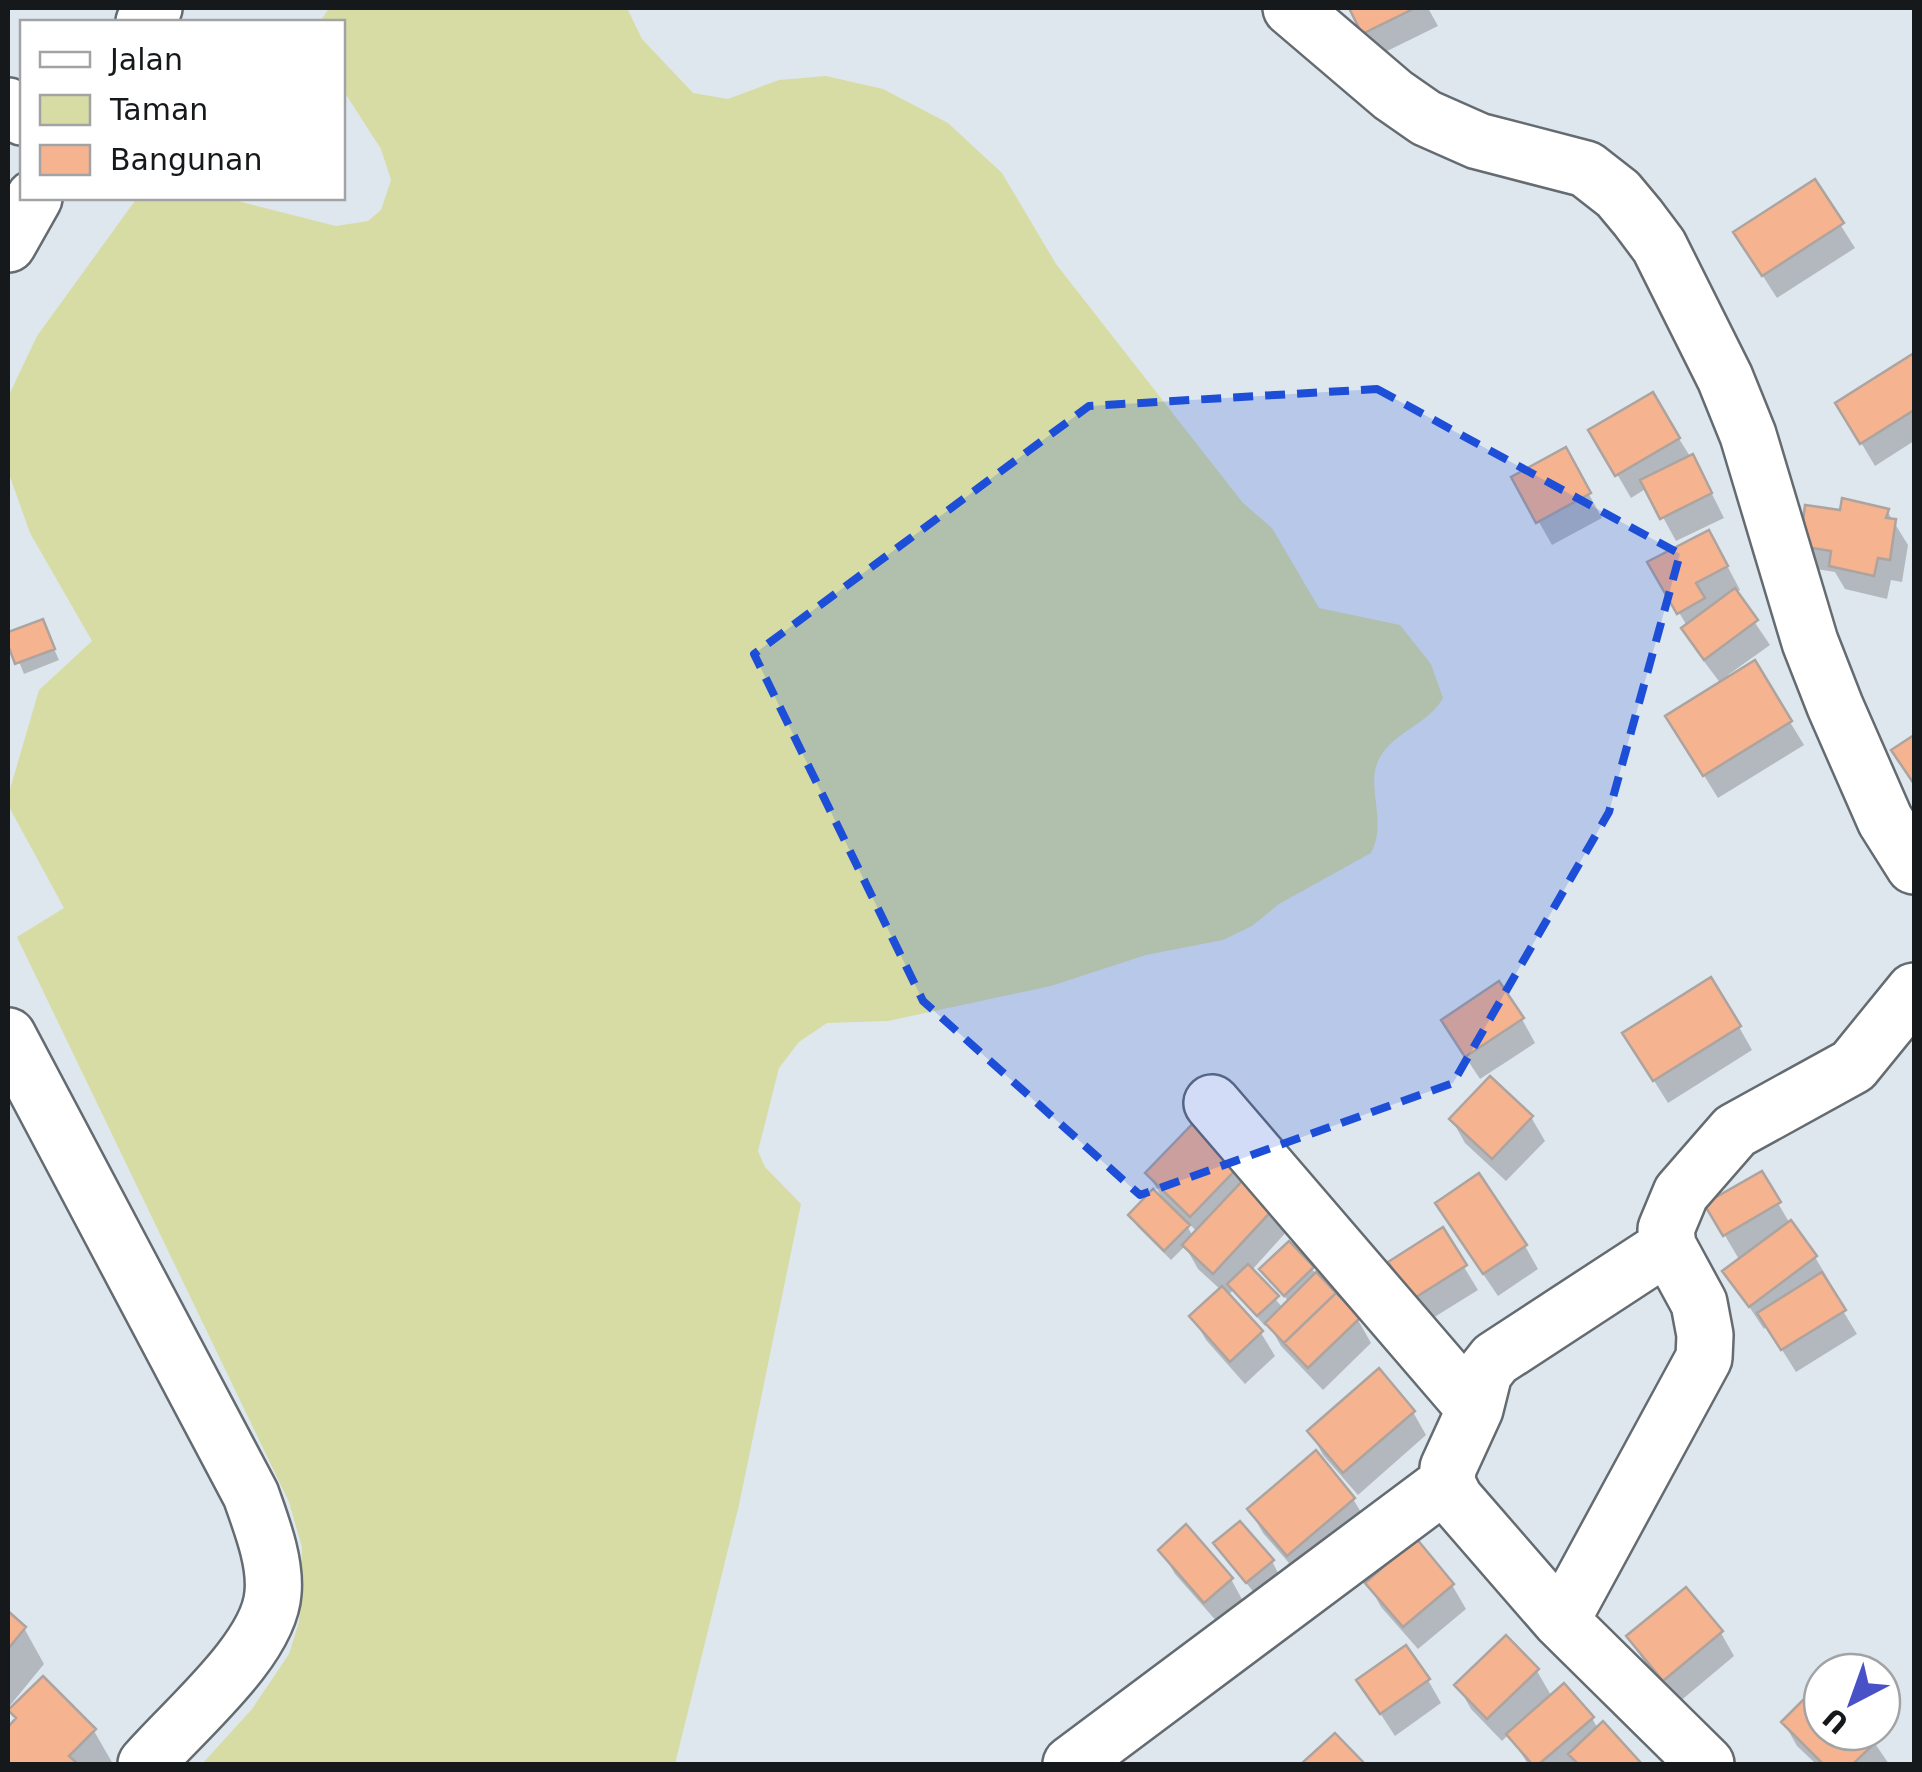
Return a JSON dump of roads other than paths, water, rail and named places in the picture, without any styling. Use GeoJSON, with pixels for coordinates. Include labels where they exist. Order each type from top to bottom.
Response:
{"type":"FeatureCollection","features":[{"type":"Feature","properties":{"kind":"street"},"geometry":{"type":"LineString","coordinates":[[1291,8],[1369,76],[1426,118],[1478,141],[1586,169],[1618,194],[1659,246],[1725,378],[1748,435],[1768,511],[1829,690],[1878,806],[1914,866]]}},
{"type":"Feature","properties":{"kind":"street"},"geometry":{"type":"LineString","coordinates":[[8,244],[33,200]]}},
{"type":"Feature","properties":{"kind":"street"},"geometry":{"type":"LineString","coordinates":[[1561,1622],[1704,1358],[1700,1303],[1668,1246],[1666,1229],[1681,1193],[1735,1131],[1853,1066],[1914,991]]}},
{"type":"Feature","properties":{"kind":"street"},"geometry":{"type":"LineString","coordinates":[[8,1036],[251,1494],[264,1535],[274,1590],[268,1621],[252,1647],[149,1764]]}},
{"type":"Feature","properties":{"kind":"street"},"geometry":{"type":"LineString","coordinates":[[1212,1103],[1475,1409]]}},
{"type":"Feature","properties":{"kind":"street"},"geometry":{"type":"LineString","coordinates":[[1668,1246],[1496,1359],[1484,1373],[1475,1409],[1448,1468],[1447,1483],[1455,1499],[1561,1622],[1706,1764]]}},
{"type":"Feature","properties":{"kind":"street"},"geometry":{"type":"LineString","coordinates":[[1071,1764],[1447,1483]]}}]}
